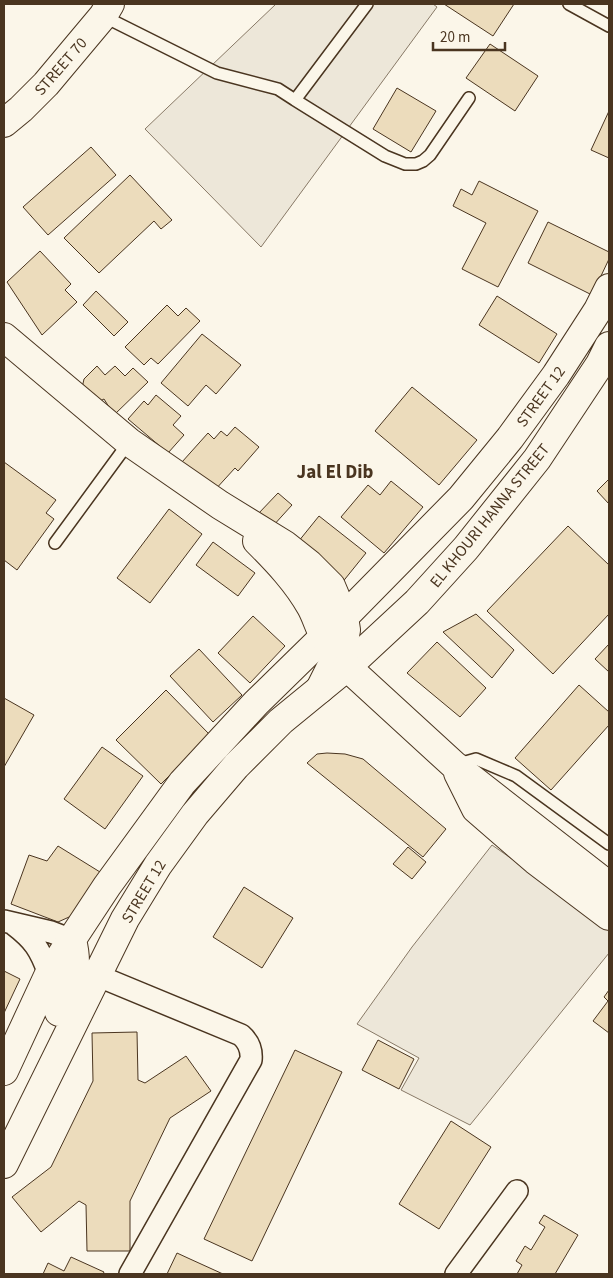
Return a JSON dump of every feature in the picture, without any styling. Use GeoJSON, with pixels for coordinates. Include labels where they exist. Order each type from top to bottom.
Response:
{"type":"FeatureCollection","features":[{"type":"Feature","properties":{"kind":"main road","name":"STREET 70"},"geometry":{"type":"LineString","coordinates":[[4,123],[46,84],[106,10]]}},
{"type":"Feature","properties":{"kind":"main road","name":"STREET 12"},"geometry":{"type":"LineString","coordinates":[[4,1164],[96,975],[125,919],[158,865],[195,814],[242,759],[281,721],[320,689],[336,653],[344,617],[462,498],[510,438],[556,375],[598,310],[609,288]]}},
{"type":"Feature","properties":{"kind":"main road"},"geometry":{"type":"LineString","coordinates":[[4,338],[129,442],[220,505],[285,545],[309,564],[331,586],[344,617]]}},
{"type":"Feature","properties":{"kind":"main road","name":"EL KHOURI HANNA STREET"},"geometry":{"type":"LineString","coordinates":[[336,653],[417,602],[466,548],[537,459],[606,361]]}},
{"type":"Feature","properties":{"kind":"main road"},"geometry":{"type":"LineString","coordinates":[[220,505],[277,560],[296,583],[336,653],[458,769],[609,886]]}},
{"type":"Feature","properties":{"kind":"main road","name":"STREET 12"},"geometry":{"type":"LineString","coordinates":[[4,1071],[49,974],[107,886],[182,783],[238,722],[336,653]]}},
{"type":"Feature","properties":{"kind":"main road"},"geometry":{"type":"LineString","coordinates":[[458,769],[476,809],[536,860],[609,916]]}},
{"type":"Feature","properties":{"kind":"main road"},"geometry":{"type":"LineString","coordinates":[[30,1112],[35,1075],[42,1052],[74,976],[76,954],[72,940]]}},
{"type":"Feature","properties":{"kind":"street"},"geometry":{"type":"LineString","coordinates":[[8,923],[51,932],[72,940]]}},
{"type":"Feature","properties":{"kind":"street"},"geometry":{"type":"LineString","coordinates":[[8,923],[30,937],[42,954],[49,974]]}},
{"type":"Feature","properties":{"kind":"street"},"geometry":{"type":"LineString","coordinates":[[96,975],[241,1035],[248,1044],[252,1054],[252,1060],[130,1274]]}},
{"type":"Feature","properties":{"kind":"street"},"geometry":{"type":"LineString","coordinates":[[456,1274],[517,1191]]}},
{"type":"Feature","properties":{"kind":"lane"},"geometry":{"type":"LineString","coordinates":[[295,100],[368,4]]}},
{"type":"Feature","properties":{"kind":"lane"},"geometry":{"type":"LineString","coordinates":[[569,4],[609,26]]}},
{"type":"Feature","properties":{"kind":"lane"},"geometry":{"type":"LineString","coordinates":[[106,10],[196,64],[223,75],[278,89],[386,156],[406,164],[423,161],[430,155],[469,98]]}},
{"type":"Feature","properties":{"kind":"lane"},"geometry":{"type":"LineString","coordinates":[[55,543],[129,442]]}},
{"type":"Feature","properties":{"kind":"lane"},"geometry":{"type":"LineString","coordinates":[[458,769],[476,758],[516,776],[609,844]]}},
{"type":"Feature","properties":{"kind":"shaded area"},"geometry":{"type":"Polygon","coordinates":[[[276,4],[433,4],[437,7],[261,247],[145,129],[276,4]]]}},
{"type":"Feature","properties":{"kind":"shaded area"},"geometry":{"type":"Polygon","coordinates":[[[492,845],[609,927],[609,953],[470,1125],[401,1090],[419,1058],[357,1024],[412,947],[492,845]]]}},
{"type":"Feature","properties":{"kind":"building"},"geometry":{"type":"Polygon","coordinates":[[[444,4],[514,4],[493,36],[444,4]]]}},
{"type":"Feature","properties":{"kind":"building"},"geometry":{"type":"Polygon","coordinates":[[[490,44],[538,76],[515,111],[466,78],[490,44]]]}},
{"type":"Feature","properties":{"kind":"building"},"geometry":{"type":"Polygon","coordinates":[[[397,88],[436,111],[411,152],[373,129],[397,88]]]}},
{"type":"Feature","properties":{"kind":"building"},"geometry":{"type":"Polygon","coordinates":[[[609,111],[609,158],[591,150],[609,111]]]}},
{"type":"Feature","properties":{"kind":"building"},"geometry":{"type":"Polygon","coordinates":[[[91,147],[116,175],[48,235],[23,207],[91,147]]]}},
{"type":"Feature","properties":{"kind":"building"},"geometry":{"type":"Polygon","coordinates":[[[130,175],[172,220],[161,229],[154,221],[99,273],[64,238],[130,175]]]}},
{"type":"Feature","properties":{"kind":"building"},"geometry":{"type":"Polygon","coordinates":[[[479,181],[538,211],[498,287],[462,269],[486,223],[453,206],[461,189],[472,195],[479,181]]]}},
{"type":"Feature","properties":{"kind":"building"},"geometry":{"type":"Polygon","coordinates":[[[548,222],[609,252],[609,259],[592,295],[528,263],[548,222]]]}},
{"type":"Feature","properties":{"kind":"building"},"geometry":{"type":"Polygon","coordinates":[[[40,251],[71,284],[65,290],[77,302],[42,335],[7,282],[40,251]]]}},
{"type":"Feature","properties":{"kind":"building"},"geometry":{"type":"Polygon","coordinates":[[[96,291],[128,322],[114,336],[83,305],[96,291]]]}},
{"type":"Feature","properties":{"kind":"building"},"geometry":{"type":"Polygon","coordinates":[[[497,296],[557,334],[539,363],[479,325],[497,296]]]}},
{"type":"Feature","properties":{"kind":"building"},"geometry":{"type":"Polygon","coordinates":[[[167,305],[178,316],[186,308],[200,321],[158,364],[151,358],[144,365],[125,347],[167,305]]]}},
{"type":"Feature","properties":{"kind":"building"},"geometry":{"type":"Polygon","coordinates":[[[202,334],[241,365],[216,394],[206,385],[188,406],[161,383],[202,334]]]}},
{"type":"Feature","properties":{"kind":"building"},"geometry":{"type":"Polygon","coordinates":[[[97,366],[105,375],[115,366],[125,376],[133,368],[148,382],[114,415],[104,399],[100,401],[94,395],[91,397],[82,388],[84,379],[97,366]]]}},
{"type":"Feature","properties":{"kind":"building"},"geometry":{"type":"Polygon","coordinates":[[[412,387],[477,440],[439,485],[375,431],[412,387]]]}},
{"type":"Feature","properties":{"kind":"building"},"geometry":{"type":"Polygon","coordinates":[[[156,395],[181,416],[173,425],[184,435],[168,453],[128,419],[144,401],[148,405],[156,395]]]}},
{"type":"Feature","properties":{"kind":"building"},"geometry":{"type":"Polygon","coordinates":[[[235,427],[259,447],[238,471],[235,468],[214,491],[182,462],[208,433],[214,439],[221,431],[227,436],[235,427]]]}},
{"type":"Feature","properties":{"kind":"building"},"geometry":{"type":"Polygon","coordinates":[[[4,462],[56,500],[46,513],[54,519],[17,570],[4,560],[4,462]]]}},
{"type":"Feature","properties":{"kind":"building"},"geometry":{"type":"Polygon","coordinates":[[[609,479],[609,504],[597,491],[609,479]]]}},
{"type":"Feature","properties":{"kind":"building"},"geometry":{"type":"Polygon","coordinates":[[[391,481],[423,507],[384,553],[341,517],[368,485],[380,495],[391,481]]]}},
{"type":"Feature","properties":{"kind":"building"},"geometry":{"type":"Polygon","coordinates":[[[278,493],[292,505],[272,527],[258,514],[278,493]]]}},
{"type":"Feature","properties":{"kind":"building"},"geometry":{"type":"Polygon","coordinates":[[[169,509],[202,534],[150,603],[117,578],[169,509]]]}},
{"type":"Feature","properties":{"kind":"building"},"geometry":{"type":"Polygon","coordinates":[[[319,516],[366,553],[341,584],[294,547],[319,516]]]}},
{"type":"Feature","properties":{"kind":"building"},"geometry":{"type":"Polygon","coordinates":[[[568,526],[609,565],[609,614],[553,674],[487,611],[568,526]]]}},
{"type":"Feature","properties":{"kind":"building"},"geometry":{"type":"Polygon","coordinates":[[[213,542],[255,573],[238,596],[196,565],[213,542]]]}},
{"type":"Feature","properties":{"kind":"building"},"geometry":{"type":"Polygon","coordinates":[[[476,614],[514,650],[492,678],[443,632],[476,614]]]}},
{"type":"Feature","properties":{"kind":"building"},"geometry":{"type":"Polygon","coordinates":[[[253,616],[285,646],[250,683],[218,653],[253,616]]]}},
{"type":"Feature","properties":{"kind":"building"},"geometry":{"type":"Polygon","coordinates":[[[437,642],[486,688],[460,717],[407,673],[437,642]]]}},
{"type":"Feature","properties":{"kind":"building"},"geometry":{"type":"Polygon","coordinates":[[[609,644],[609,672],[595,659],[609,644]]]}},
{"type":"Feature","properties":{"kind":"building"},"geometry":{"type":"Polygon","coordinates":[[[199,649],[242,695],[213,722],[170,676],[199,649]]]}},
{"type":"Feature","properties":{"kind":"building"},"geometry":{"type":"Polygon","coordinates":[[[579,685],[609,712],[609,725],[551,790],[515,758],[579,685]]]}},
{"type":"Feature","properties":{"kind":"building"},"geometry":{"type":"Polygon","coordinates":[[[166,690],[210,735],[161,784],[116,740],[166,690]]]}},
{"type":"Feature","properties":{"kind":"building"},"geometry":{"type":"Polygon","coordinates":[[[4,698],[34,715],[4,767],[4,698]]]}},
{"type":"Feature","properties":{"kind":"building"},"geometry":{"type":"Polygon","coordinates":[[[102,747],[143,776],[105,829],[64,799],[102,747]]]}},
{"type":"Feature","properties":{"kind":"building"},"geometry":{"type":"Polygon","coordinates":[[[317,754],[345,754],[363,759],[446,829],[423,857],[307,763],[317,754]]]}},
{"type":"Feature","properties":{"kind":"building"},"geometry":{"type":"Polygon","coordinates":[[[58,846],[100,872],[78,913],[58,922],[11,904],[29,855],[47,861],[58,846]]]}},
{"type":"Feature","properties":{"kind":"building"},"geometry":{"type":"Polygon","coordinates":[[[408,847],[426,862],[412,879],[393,864],[408,847]]]}},
{"type":"Feature","properties":{"kind":"building"},"geometry":{"type":"Polygon","coordinates":[[[244,887],[293,918],[262,968],[213,937],[244,887]]]}},
{"type":"Feature","properties":{"kind":"building"},"geometry":{"type":"Polygon","coordinates":[[[4,971],[20,979],[4,1013],[4,971]]]}},
{"type":"Feature","properties":{"kind":"building"},"geometry":{"type":"Polygon","coordinates":[[[609,990],[609,1033],[593,1021],[608,1001],[604,997],[609,990]]]}},
{"type":"Feature","properties":{"kind":"building"},"geometry":{"type":"Polygon","coordinates":[[[137,1032],[138,1080],[145,1083],[186,1056],[211,1091],[170,1118],[130,1201],[130,1251],[87,1251],[86,1205],[79,1201],[41,1232],[12,1197],[51,1167],[93,1081],[92,1033],[137,1032]]]}},
{"type":"Feature","properties":{"kind":"building"},"geometry":{"type":"Polygon","coordinates":[[[378,1040],[414,1059],[399,1089],[362,1070],[378,1040]]]}},
{"type":"Feature","properties":{"kind":"building"},"geometry":{"type":"Polygon","coordinates":[[[295,1050],[342,1072],[252,1261],[204,1239],[295,1050]]]}},
{"type":"Feature","properties":{"kind":"building"},"geometry":{"type":"Polygon","coordinates":[[[451,1121],[491,1147],[439,1229],[399,1204],[451,1121]]]}},
{"type":"Feature","properties":{"kind":"building"},"geometry":{"type":"Polygon","coordinates":[[[544,1215],[578,1235],[555,1274],[517,1274],[522,1265],[516,1261],[525,1246],[531,1250],[545,1227],[539,1223],[544,1215]]]}},
{"type":"Feature","properties":{"kind":"building"},"geometry":{"type":"Polygon","coordinates":[[[177,1253],[190,1259],[223,1274],[167,1274],[177,1253]]]}},
{"type":"Feature","properties":{"kind":"building"},"geometry":{"type":"Polygon","coordinates":[[[71,1257],[104,1272],[103,1274],[43,1274],[48,1263],[64,1271],[71,1257]]]}},
{"type":"Feature","properties":{"kind":"district","name":"Jal El Dib"},"geometry":{"type":"Point","coordinates":[335,471]}}]}
